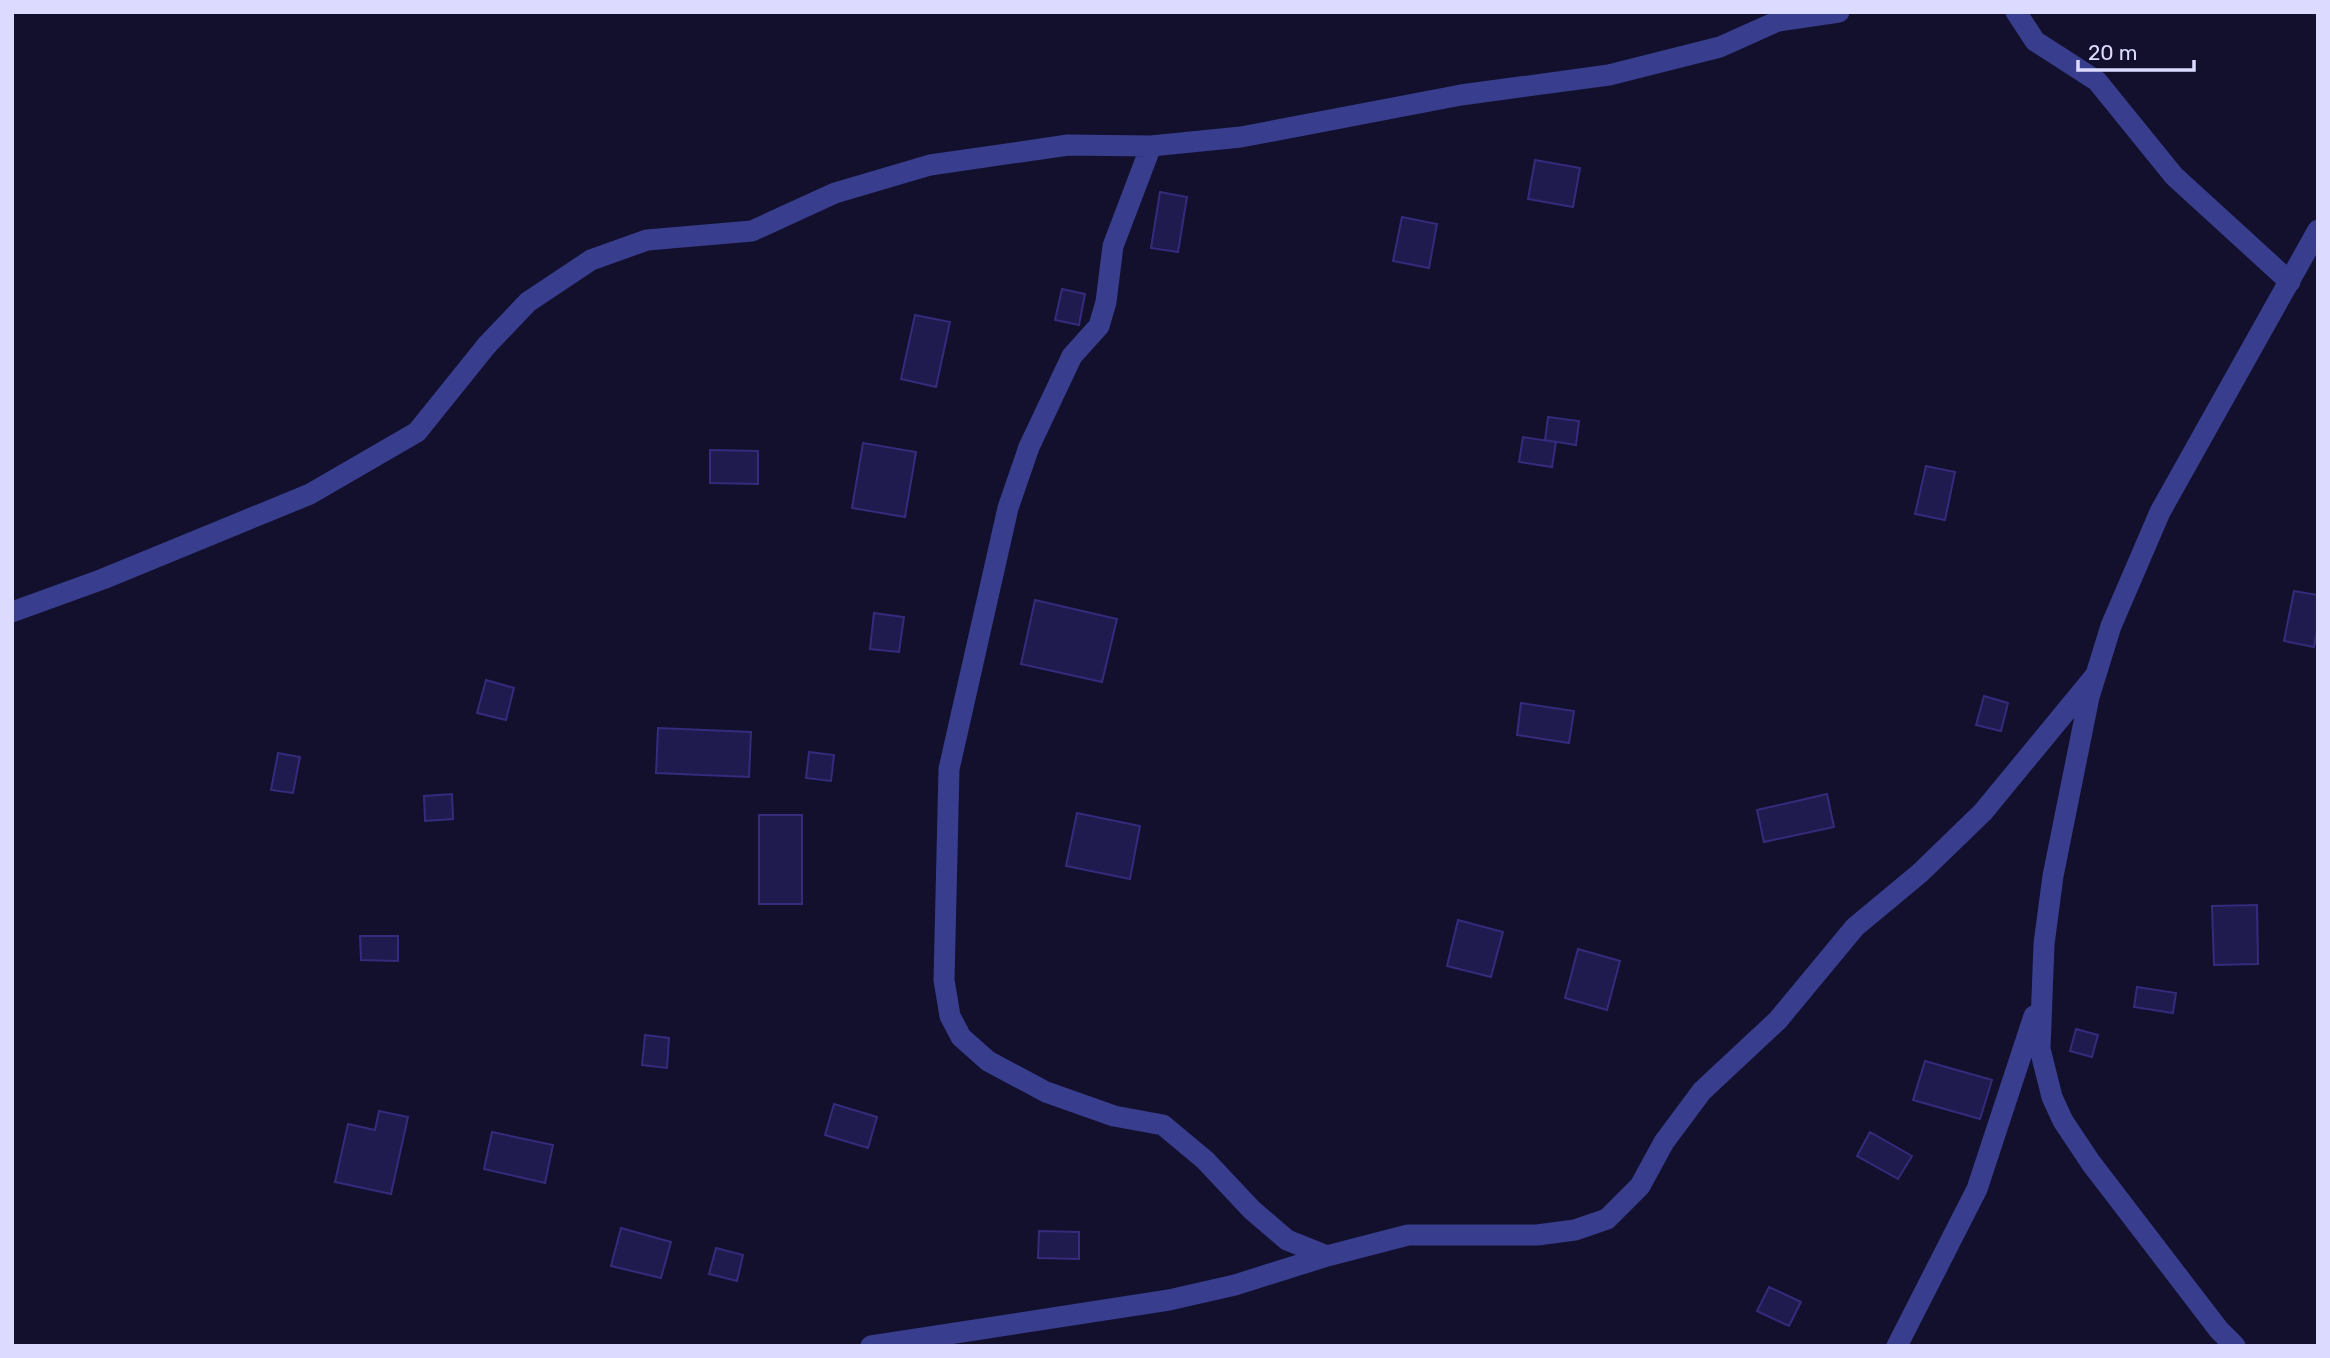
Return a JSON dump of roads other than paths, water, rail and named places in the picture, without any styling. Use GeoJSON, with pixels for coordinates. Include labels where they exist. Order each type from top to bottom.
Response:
{"type":"FeatureCollection","features":[{"type":"Feature","properties":{"kind":"street"},"geometry":{"type":"LineString","coordinates":[[12,612],[103,579],[310,494],[417,432],[487,345],[528,302],[591,260],[647,240],[752,231],[835,193],[930,165],[1068,145],[1151,146],[1241,137],[1461,95],[1609,75],[1720,47],[1777,21],[1839,12]]}},
{"type":"Feature","properties":{"kind":"street"},"geometry":{"type":"LineString","coordinates":[[2016,12],[2035,41],[2096,80],[2174,176],[2290,282]]}},
{"type":"Feature","properties":{"kind":"street"},"geometry":{"type":"LineString","coordinates":[[1151,146],[1113,246],[1106,302],[1099,326],[1072,356],[1029,447],[1008,509],[949,769],[944,980],[950,1016],[961,1037],[988,1061],[1046,1093],[1114,1116],[1163,1125],[1205,1160],[1252,1210],[1287,1240],[1327,1256]]}},
{"type":"Feature","properties":{"kind":"street"},"geometry":{"type":"LineString","coordinates":[[2235,1346],[2219,1330],[2091,1163],[2063,1121],[2052,1097],[2040,1049],[2041,994],[2053,876],[2089,697],[2110,626],[2160,512],[2290,282],[2310,265],[2318,230]]}},
{"type":"Feature","properties":{"kind":"street"},"geometry":{"type":"LineString","coordinates":[[871,1346],[1169,1300],[1234,1285],[1327,1256],[1408,1235],[1537,1235],[1574,1230],[1608,1219],[1640,1186],[1664,1142],[1702,1091],[1778,1020],[1856,927],[1920,873],[1983,812],[2095,676]]}},
{"type":"Feature","properties":{"kind":"street"},"geometry":{"type":"LineString","coordinates":[[1897,1346],[1977,1189],[2041,994]]}}]}
